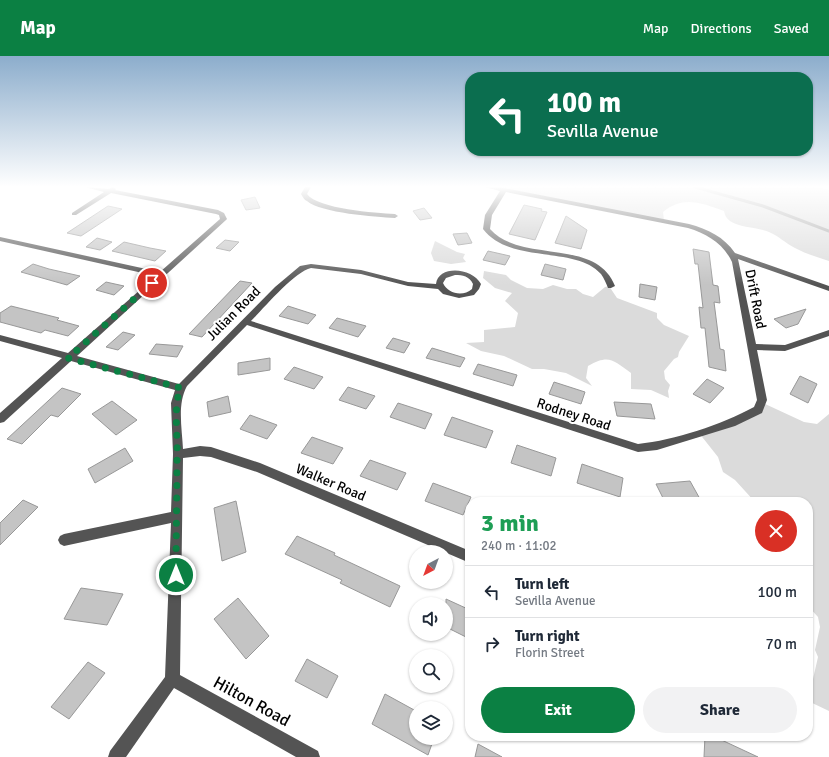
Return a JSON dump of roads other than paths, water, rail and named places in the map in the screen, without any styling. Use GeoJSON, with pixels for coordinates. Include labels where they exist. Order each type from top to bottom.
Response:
{"type":"FeatureCollection","features":[{"type":"Feature","properties":{"kind":"street"},"geometry":{"type":"LineString","coordinates":[[0,419],[223,220]]}},
{"type":"Feature","properties":{"kind":"street"},"geometry":{"type":"LineString","coordinates":[[486,220],[487,231],[492,237],[521,248],[574,258],[590,263],[604,273],[611,286]]}},
{"type":"Feature","properties":{"kind":"street"},"geometry":{"type":"LineString","coordinates":[[658,220],[696,227],[715,236],[723,242],[734,255],[829,289]]}},
{"type":"Feature","properties":{"kind":"street"},"geometry":{"type":"LineString","coordinates":[[0,239],[162,275]]}},
{"type":"Feature","properties":{"kind":"street","name":"Drift Road"},"geometry":{"type":"LineString","coordinates":[[734,255],[753,347]]}},
{"type":"Feature","properties":{"kind":"street","name":"Julian Road"},"geometry":{"type":"LineString","coordinates":[[172,679],[176,575],[178,454],[176,403],[178,393],[181,388],[193,373],[283,285],[303,268],[312,266],[361,272],[408,284],[440,287]]}},
{"type":"Feature","properties":{"kind":"street","name":"Rodney Road"},"geometry":{"type":"LineString","coordinates":[[245,322],[620,444],[638,448],[657,446],[679,440],[735,422],[758,410],[762,400],[753,347]]}},
{"type":"Feature","properties":{"kind":"street"},"geometry":{"type":"LineString","coordinates":[[753,347],[785,348],[829,333]]}},
{"type":"Feature","properties":{"kind":"street"},"geometry":{"type":"LineString","coordinates":[[0,338],[181,388]]}},
{"type":"Feature","properties":{"kind":"street","name":"Walker Road"},"geometry":{"type":"LineString","coordinates":[[178,454],[200,451],[222,455],[260,468],[465,555]]}},
{"type":"Feature","properties":{"kind":"street"},"geometry":{"type":"LineString","coordinates":[[64,540],[176,516]]}},
{"type":"Feature","properties":{"kind":"street"},"geometry":{"type":"LineString","coordinates":[[116,757],[172,679]]}},
{"type":"Feature","properties":{"kind":"street","name":"Hilton Road"},"geometry":{"type":"LineString","coordinates":[[172,679],[312,757]]}},
{"type":"Feature","properties":{"kind":"waterway"},"geometry":{"type":"LineString","coordinates":[[799,220],[829,231]]}}]}
